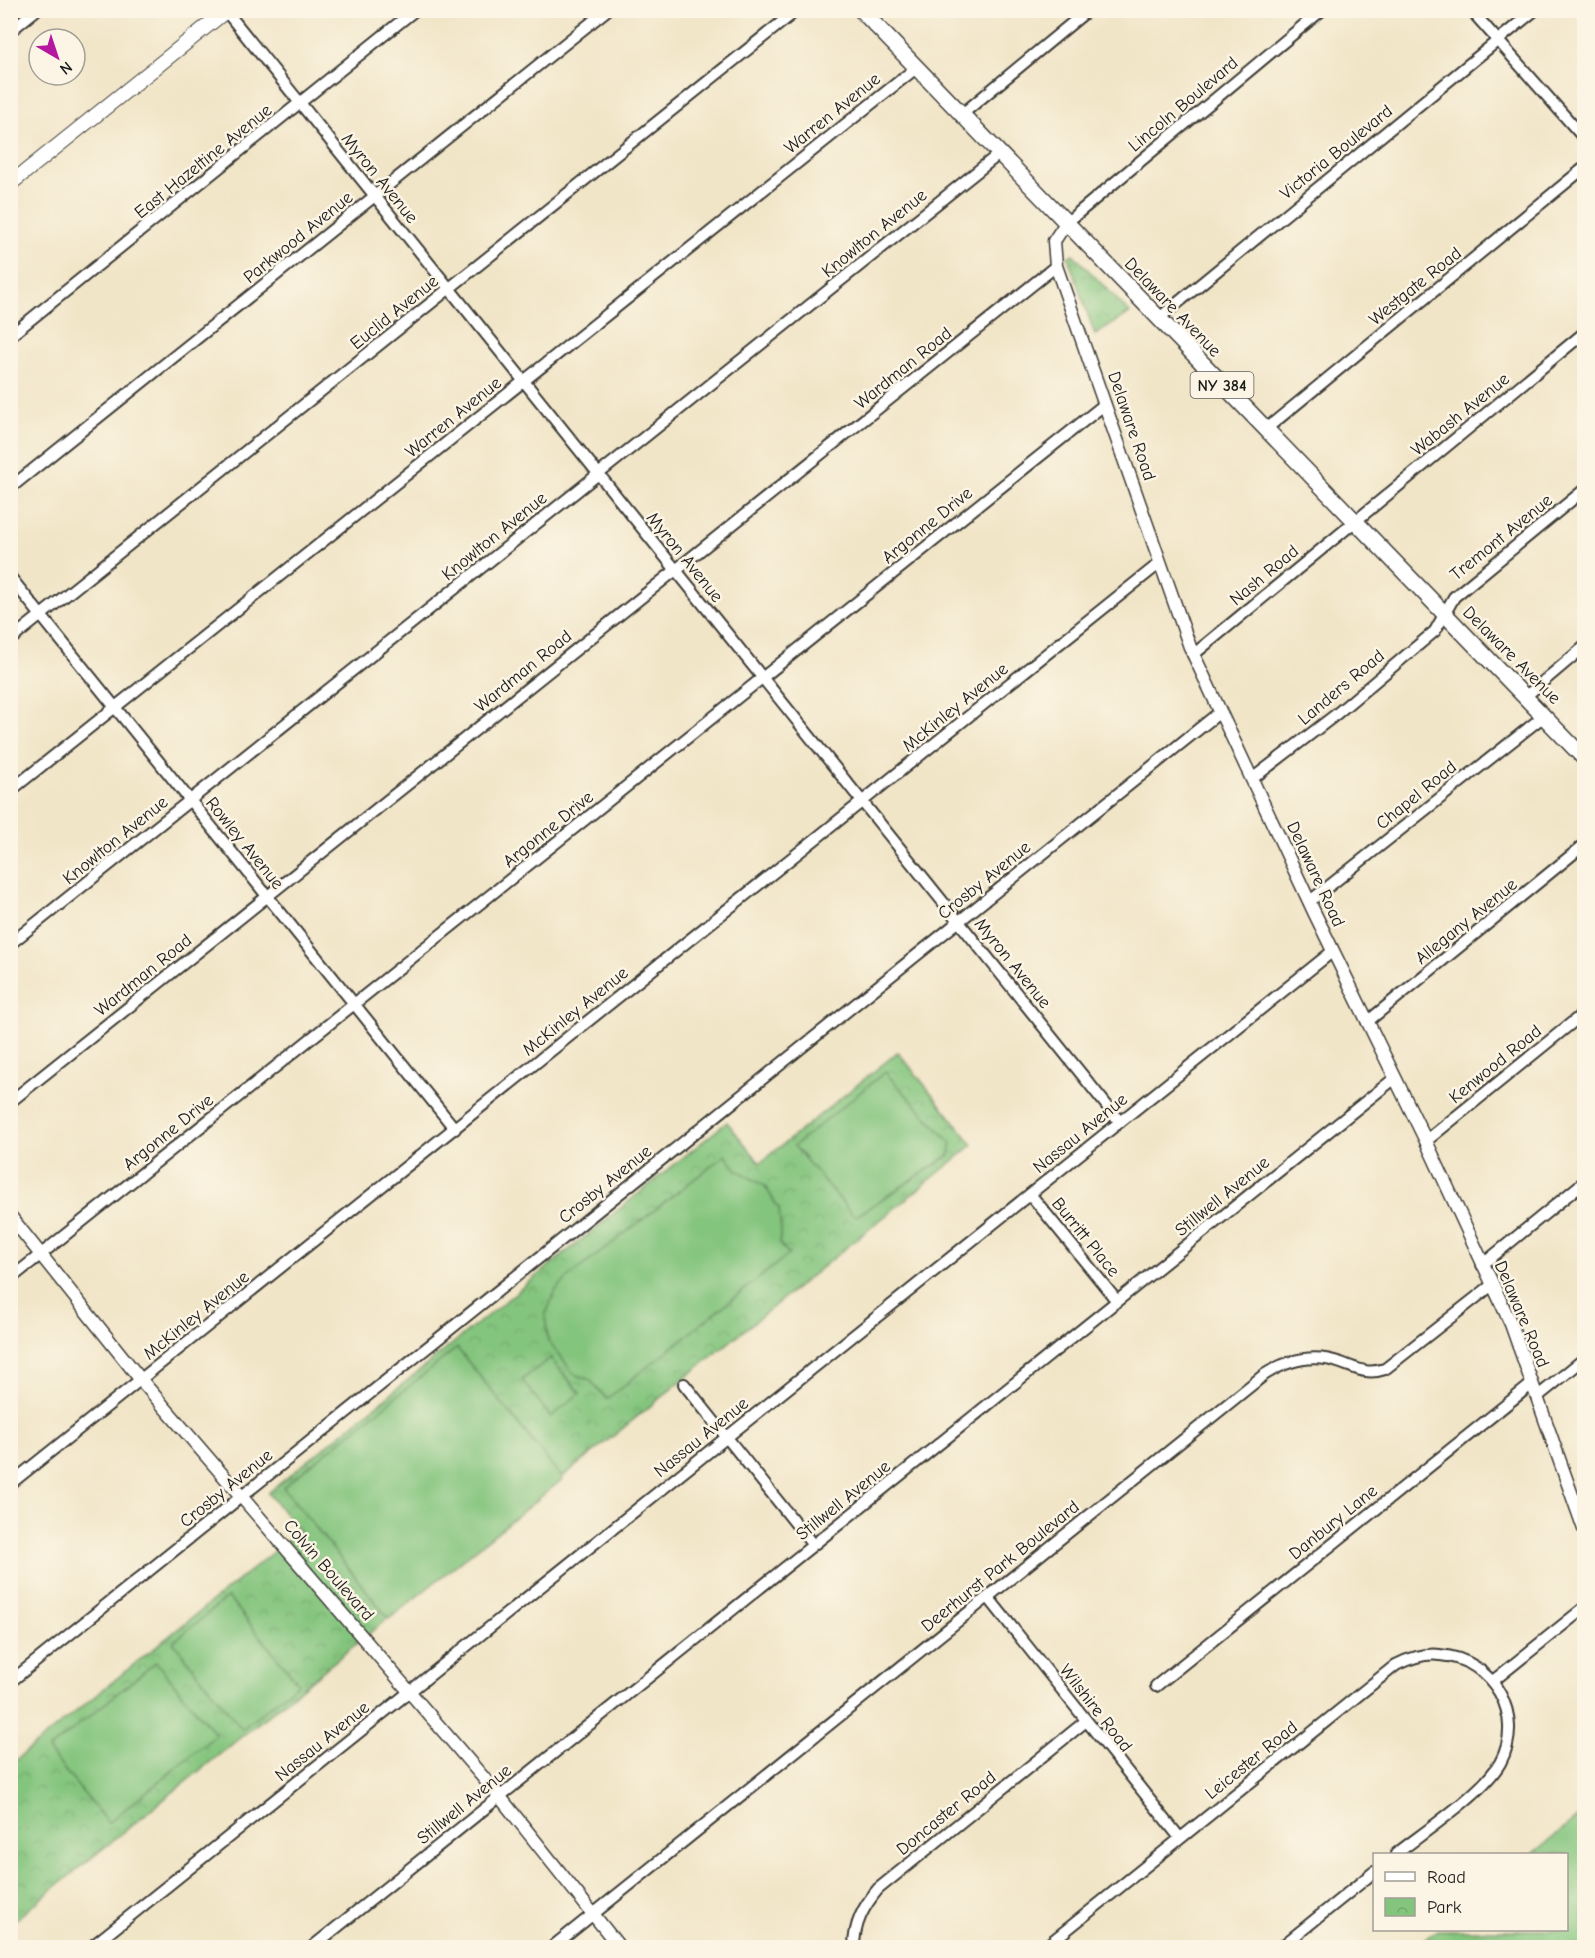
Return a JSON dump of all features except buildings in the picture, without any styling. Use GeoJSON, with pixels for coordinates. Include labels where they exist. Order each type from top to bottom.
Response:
{"type":"FeatureCollection","features":[{"type":"Feature","properties":{"kind":"main road","name":"Delaware Avenue"},"geometry":{"type":"LineString","coordinates":[[861,10],[1158,319],[1356,520],[1444,614],[1545,715],[1584,758]]}},
{"type":"Feature","properties":{"kind":"main road"},"geometry":{"type":"LineString","coordinates":[[10,184],[227,11]]}},
{"type":"Feature","properties":{"kind":"street"},"geometry":{"type":"LineString","coordinates":[[10,31],[36,10]]}},
{"type":"Feature","properties":{"kind":"street","name":"East Hazeltine Avenue"},"geometry":{"type":"LineString","coordinates":[[10,336],[416,10]]}},
{"type":"Feature","properties":{"kind":"street","name":"Parkwood Avenue"},"geometry":{"type":"LineString","coordinates":[[10,488],[607,10]]}},
{"type":"Feature","properties":{"kind":"street","name":"Euclid Avenue"},"geometry":{"type":"LineString","coordinates":[[10,640],[797,10]]}},
{"type":"Feature","properties":{"kind":"street"},"geometry":{"type":"LineString","coordinates":[[961,115],[1088,10]]}},
{"type":"Feature","properties":{"kind":"street","name":"Lincoln Boulevard"},"geometry":{"type":"LineString","coordinates":[[1066,224],[1322,10]]}},
{"type":"Feature","properties":{"kind":"street"},"geometry":{"type":"LineString","coordinates":[[1471,10],[1584,138]]}},
{"type":"Feature","properties":{"kind":"street","name":"Victoria Boulevard"},"geometry":{"type":"LineString","coordinates":[[1158,319],[1535,10]]}},
{"type":"Feature","properties":{"kind":"street","name":"Myron Avenue"},"geometry":{"type":"LineString","coordinates":[[227,11],[299,104],[1120,1122]]}},
{"type":"Feature","properties":{"kind":"street","name":"Warren Avenue"},"geometry":{"type":"LineString","coordinates":[[10,791],[916,68]]}},
{"type":"Feature","properties":{"kind":"street","name":"Knowlton Avenue"},"geometry":{"type":"LineString","coordinates":[[10,944],[999,154]]}},
{"type":"Feature","properties":{"kind":"street","name":"Westgate Road"},"geometry":{"type":"LineString","coordinates":[[1266,429],[1584,168]]}},
{"type":"Feature","properties":{"kind":"street","name":"Delaware Road"},"geometry":{"type":"LineString","coordinates":[[1066,224],[1054,241],[1056,266],[1194,655],[1309,902],[1426,1141],[1510,1324],[1584,1529]]}},
{"type":"Feature","properties":{"kind":"street","name":"Wardman Road"},"geometry":{"type":"LineString","coordinates":[[10,1102],[1056,266]]}},
{"type":"Feature","properties":{"kind":"street","name":"Wabash Avenue"},"geometry":{"type":"LineString","coordinates":[[1356,520],[1584,333]]}},
{"type":"Feature","properties":{"kind":"street","name":"Argonne Drive"},"geometry":{"type":"LineString","coordinates":[[10,1279],[1105,404]]}},
{"type":"Feature","properties":{"kind":"street","name":"Tremont Avenue"},"geometry":{"type":"LineString","coordinates":[[1444,614],[1454,597],[1584,490]]}},
{"type":"Feature","properties":{"kind":"street","name":"Nash Road"},"geometry":{"type":"LineString","coordinates":[[1194,655],[1356,520]]}},
{"type":"Feature","properties":{"kind":"street","name":"McKinley Avenue"},"geometry":{"type":"LineString","coordinates":[[10,1484],[1160,562]]}},
{"type":"Feature","properties":{"kind":"street","name":"Rowley Avenue"},"geometry":{"type":"LineString","coordinates":[[10,577],[455,1129]]}},
{"type":"Feature","properties":{"kind":"street","name":"Landers Road"},"geometry":{"type":"LineString","coordinates":[[1252,779],[1334,716],[1435,631],[1444,614]]}},
{"type":"Feature","properties":{"kind":"street"},"geometry":{"type":"LineString","coordinates":[[1526,696],[1584,647]]}},
{"type":"Feature","properties":{"kind":"street","name":"Crosby Avenue"},"geometry":{"type":"LineString","coordinates":[[10,1682],[1220,712]]}},
{"type":"Feature","properties":{"kind":"street","name":"Chapel Road"},"geometry":{"type":"LineString","coordinates":[[1309,902],[1545,715]]}},
{"type":"Feature","properties":{"kind":"street","name":"Allegany Avenue"},"geometry":{"type":"LineString","coordinates":[[1367,1022],[1584,845]]}},
{"type":"Feature","properties":{"kind":"street","name":"Nassau Avenue"},"geometry":{"type":"LineString","coordinates":[[90,1947],[1333,951]]}},
{"type":"Feature","properties":{"kind":"street","name":"Kenwood Road"},"geometry":{"type":"LineString","coordinates":[[1426,1141],[1584,1013]]}},
{"type":"Feature","properties":{"kind":"street","name":"Stillwell Avenue"},"geometry":{"type":"LineString","coordinates":[[311,1947],[1395,1078]]}},
{"type":"Feature","properties":{"kind":"street"},"geometry":{"type":"LineString","coordinates":[[1482,1265],[1584,1182]]}},
{"type":"Feature","properties":{"kind":"street","name":"Burritt Place"},"geometry":{"type":"LineString","coordinates":[[1030,1194],[1117,1301]]}},
{"type":"Feature","properties":{"kind":"street","name":"Colvin Boulevard"},"geometry":{"type":"LineString","coordinates":[[10,1216],[141,1380],[500,1797],[620,1947]]}},
{"type":"Feature","properties":{"kind":"street","name":"Deerhurst Park Boulevard"},"geometry":{"type":"LineString","coordinates":[[551,1947],[1274,1368],[1302,1359],[1315,1358],[1335,1361],[1366,1373],[1385,1369],[1492,1285]]}},
{"type":"Feature","properties":{"kind":"street"},"geometry":{"type":"LineString","coordinates":[[1537,1397],[1584,1359]]}},
{"type":"Feature","properties":{"kind":"street"},"geometry":{"type":"LineString","coordinates":[[684,1384],[813,1545]]}},
{"type":"Feature","properties":{"kind":"street","name":"Danbury Lane"},"geometry":{"type":"LineString","coordinates":[[1155,1686],[1532,1384]]}},
{"type":"Feature","properties":{"kind":"street","name":"Wilshire Road"},"geometry":{"type":"LineString","coordinates":[[988,1597],[1180,1838]]}},
{"type":"Feature","properties":{"kind":"street"},"geometry":{"type":"LineString","coordinates":[[1397,1853],[1480,1787],[1499,1765],[1507,1746],[1509,1720],[1502,1696],[1493,1681],[1584,1608]]}},
{"type":"Feature","properties":{"kind":"street","name":"Leicester Road"},"geometry":{"type":"LineString","coordinates":[[1044,1947],[1396,1665],[1423,1655],[1451,1656],[1473,1665],[1493,1681]]}},
{"type":"Feature","properties":{"kind":"street","name":"Doncaster Road"},"geometry":{"type":"LineString","coordinates":[[854,1947],[857,1924],[862,1911],[878,1889],[1086,1721]]}},
{"type":"Feature","properties":{"kind":"street"},"geometry":{"type":"LineString","coordinates":[[1280,1947],[1373,1873]]}},
{"type":"Feature","properties":{"kind":"green space"},"geometry":{"type":"Polygon","coordinates":[[[1073,254],[1130,313],[1095,335],[1068,257],[1073,254]]]}},
{"type":"Feature","properties":{"kind":"green space"},"geometry":{"type":"Polygon","coordinates":[[[898,1052],[973,1145],[11,1923],[11,1764],[299,1531],[268,1493],[727,1122],[760,1163],[898,1052]]]}},
{"type":"Feature","properties":{"kind":"green space"},"geometry":{"type":"Polygon","coordinates":[[[885,1072],[951,1143],[950,1155],[855,1217],[794,1146],[885,1072]]]}},
{"type":"Feature","properties":{"kind":"green space"},"geometry":{"type":"Polygon","coordinates":[[[725,1155],[737,1170],[765,1186],[779,1209],[781,1230],[779,1243],[789,1254],[607,1399],[590,1380],[574,1374],[548,1341],[545,1316],[556,1290],[569,1277],[725,1155]]]}},
{"type":"Feature","properties":{"kind":"green space"},"geometry":{"type":"Polygon","coordinates":[[[457,1348],[563,1479],[389,1619],[283,1487],[457,1348]]]}},
{"type":"Feature","properties":{"kind":"green space"},"geometry":{"type":"Polygon","coordinates":[[[550,1358],[580,1393],[551,1417],[522,1380],[550,1358]]]}},
{"type":"Feature","properties":{"kind":"green space"},"geometry":{"type":"Polygon","coordinates":[[[228,1597],[298,1683],[242,1729],[173,1642],[228,1597]]]}},
{"type":"Feature","properties":{"kind":"green space"},"geometry":{"type":"Polygon","coordinates":[[[156,1662],[216,1735],[108,1823],[48,1750],[156,1662]]]}},
{"type":"Feature","properties":{"kind":"green space"},"geometry":{"type":"Polygon","coordinates":[[[1584,1812],[1584,1946],[1415,1947],[1436,1931],[1568,1931],[1568,1853],[1534,1853],[1584,1812]]]}}]}
